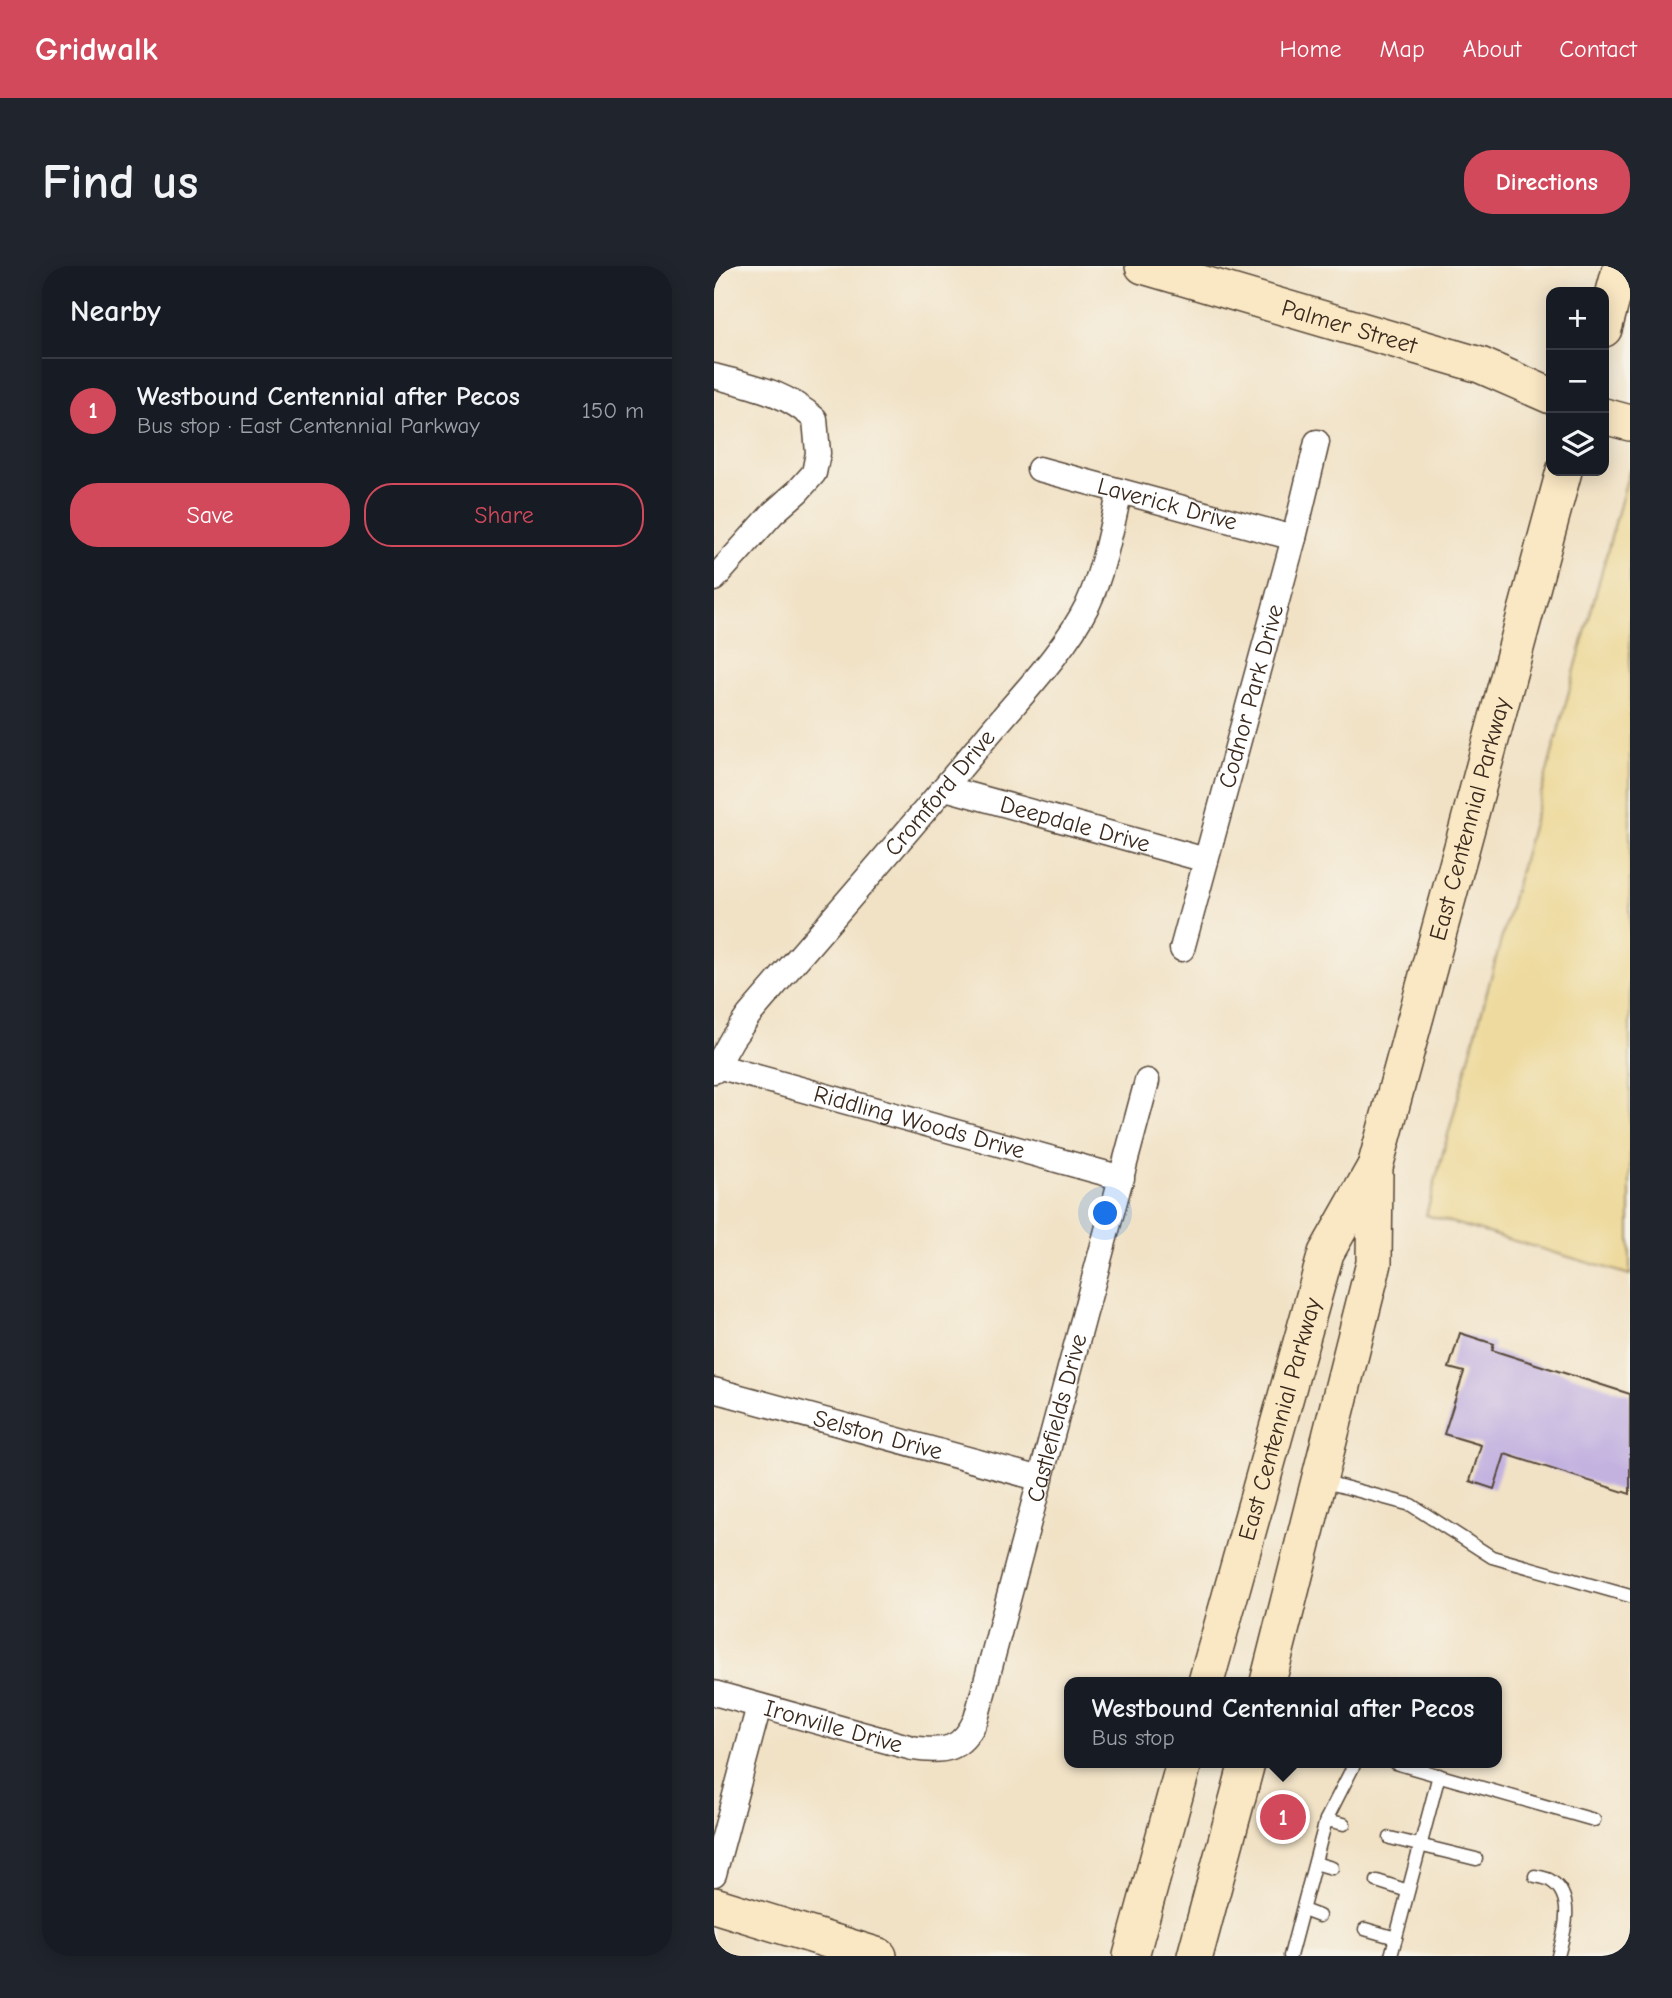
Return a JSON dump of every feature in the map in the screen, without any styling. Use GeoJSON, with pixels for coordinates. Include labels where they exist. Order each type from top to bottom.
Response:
{"type":"FeatureCollection","features":[{"type":"Feature","properties":{"kind":"main road"},"geometry":{"type":"LineString","coordinates":[[1609,310],[1621,266]]}},
{"type":"Feature","properties":{"kind":"main road","name":"Palmer Street"},"geometry":{"type":"LineString","coordinates":[[1159,268],[1480,365],[1546,394]]}},
{"type":"Feature","properties":{"kind":"main road"},"geometry":{"type":"LineString","coordinates":[[1609,417],[1630,423]]}},
{"type":"Feature","properties":{"kind":"main road","name":"East Centennial Parkway"},"geometry":{"type":"LineString","coordinates":[[1207,1677],[1326,1253],[1375,1167],[1563,476]]}},
{"type":"Feature","properties":{"kind":"main road","name":"East Centennial Parkway"},"geometry":{"type":"LineString","coordinates":[[1269,1677],[1374,1263],[1375,1167]]}},
{"type":"Feature","properties":{"kind":"main road"},"geometry":{"type":"LineString","coordinates":[[1130,1956],[1183,1768]]}},
{"type":"Feature","properties":{"kind":"main road"},"geometry":{"type":"LineString","coordinates":[[1195,1956],[1246,1768]]}},
{"type":"Feature","properties":{"kind":"main road"},"geometry":{"type":"LineString","coordinates":[[714,1905],[879,1956]]}},
{"type":"Feature","properties":{"kind":"street"},"geometry":{"type":"LineString","coordinates":[[714,376],[780,395],[798,404],[815,419],[818,453],[814,472],[714,579]]}},
{"type":"Feature","properties":{"kind":"street","name":"Codnor Park Drive"},"geometry":{"type":"LineString","coordinates":[[1182,949],[1294,538],[1317,442]]}},
{"type":"Feature","properties":{"kind":"street","name":"Laverick Drive"},"geometry":{"type":"LineString","coordinates":[[1039,469],[1294,538]]}},
{"type":"Feature","properties":{"kind":"street","name":"Cromford Drive"},"geometry":{"type":"LineString","coordinates":[[715,1068],[749,1015],[945,788],[1053,657],[1075,626],[1088,603],[1097,578],[1120,491]]}},
{"type":"Feature","properties":{"kind":"street","name":"Deepdale Drive"},"geometry":{"type":"LineString","coordinates":[[945,788],[1206,860]]}},
{"type":"Feature","properties":{"kind":"street","name":"Riddling Woods Drive"},"geometry":{"type":"LineString","coordinates":[[715,1068],[1122,1178]]}},
{"type":"Feature","properties":{"kind":"street","name":"Castlefields Drive"},"geometry":{"type":"LineString","coordinates":[[952,1746],[969,1735],[976,1718],[1147,1081]]}},
{"type":"Feature","properties":{"kind":"street","name":"Selston Drive"},"geometry":{"type":"LineString","coordinates":[[714,1390],[1041,1479]]}},
{"type":"Feature","properties":{"kind":"street","name":"Ironville Drive"},"geometry":{"type":"LineString","coordinates":[[714,1693],[912,1748],[935,1752],[952,1746]]}},
{"type":"Feature","properties":{"kind":"street"},"geometry":{"type":"LineString","coordinates":[[714,1874],[759,1706]]}},
{"type":"Feature","properties":{"kind":"lane"},"geometry":{"type":"LineString","coordinates":[[1320,1480],[1411,1505],[1492,1558],[1630,1596]]}},
{"type":"Feature","properties":{"kind":"lane"},"geometry":{"type":"LineString","coordinates":[[1290,1956],[1326,1820],[1352,1768]]}},
{"type":"Feature","properties":{"kind":"lane"},"geometry":{"type":"LineString","coordinates":[[1413,1768],[1594,1820]]}},
{"type":"Feature","properties":{"kind":"lane"},"geometry":{"type":"LineString","coordinates":[[1391,1956],[1439,1775]]}},
{"type":"Feature","properties":{"kind":"lane"},"geometry":{"type":"LineString","coordinates":[[1326,1820],[1344,1824]]}},
{"type":"Feature","properties":{"kind":"lane"},"geometry":{"type":"LineString","coordinates":[[1390,1838],[1476,1859]]}},
{"type":"Feature","properties":{"kind":"lane"},"geometry":{"type":"LineString","coordinates":[[1315,1863],[1332,1868]]}},
{"type":"Feature","properties":{"kind":"lane"},"geometry":{"type":"LineString","coordinates":[[1535,1876],[1551,1881],[1561,1892],[1567,1907],[1564,1936],[1558,1956]]}},
{"type":"Feature","properties":{"kind":"lane"},"geometry":{"type":"LineString","coordinates":[[1377,1881],[1408,1891]]}},
{"type":"Feature","properties":{"kind":"lane"},"geometry":{"type":"LineString","coordinates":[[1303,1910],[1319,1916]]}},
{"type":"Feature","properties":{"kind":"lane"},"geometry":{"type":"LineString","coordinates":[[1366,1929],[1396,1938]]}},
{"type":"Feature","properties":{"kind":"sand"},"geometry":{"type":"Polygon","coordinates":[[[1630,468],[1630,1275],[1426,1215],[1630,468]]]}},
{"type":"Feature","properties":{"kind":"building"},"geometry":{"type":"Polygon","coordinates":[[[1460,1333],[1494,1344],[1492,1350],[1630,1394],[1630,1494],[1505,1454],[1494,1489],[1470,1481],[1481,1445],[1444,1434],[1464,1372],[1449,1368],[1460,1333]]]}},
{"type":"Feature","properties":{"kind":"place","name":"Westbound Centennial after Pecos"},"geometry":{"type":"Point","coordinates":[1283,1817]}}]}
